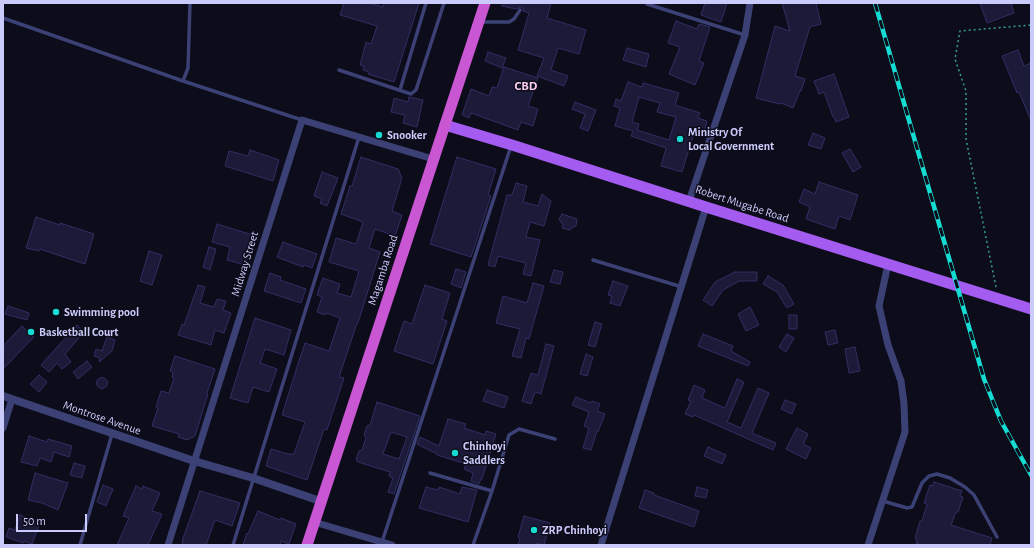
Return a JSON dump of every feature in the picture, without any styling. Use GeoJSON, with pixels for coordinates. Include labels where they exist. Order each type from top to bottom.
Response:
{"type":"FeatureCollection","features":[{"type":"Feature","properties":{"kind":"highway","name":"Magamba Road"},"geometry":{"type":"LineString","coordinates":[[307,545],[320,501],[484,3]]}},
{"type":"Feature","properties":{"kind":"main road","name":"Robert Mugabe Road"},"geometry":{"type":"LineString","coordinates":[[445,125],[1031,309]]}},
{"type":"Feature","properties":{"kind":"street"},"geometry":{"type":"LineString","coordinates":[[688,201],[745,35],[750,3]]}},
{"type":"Feature","properties":{"kind":"street"},"geometry":{"type":"LineString","coordinates":[[302,120],[433,159]]}},
{"type":"Feature","properties":{"kind":"street","name":"Midway Street"},"geometry":{"type":"LineString","coordinates":[[168,545],[302,120]]}},
{"type":"Feature","properties":{"kind":"street"},"geometry":{"type":"LineString","coordinates":[[601,545],[706,207]]}},
{"type":"Feature","properties":{"kind":"street"},"geometry":{"type":"LineString","coordinates":[[868,545],[905,432],[904,404],[901,382],[888,345],[879,306],[888,264]]}},
{"type":"Feature","properties":{"kind":"street","name":"Montrose Avenue"},"geometry":{"type":"LineString","coordinates":[[3,396],[112,434],[194,461],[253,478],[320,501]]}},
{"type":"Feature","properties":{"kind":"street"},"geometry":{"type":"LineString","coordinates":[[3,428],[12,399]]}},
{"type":"Feature","properties":{"kind":"street"},"geometry":{"type":"LineString","coordinates":[[314,522],[392,545]]}},
{"type":"Feature","properties":{"kind":"lane"},"geometry":{"type":"LineString","coordinates":[[183,81],[188,68],[190,3]]}},
{"type":"Feature","properties":{"kind":"lane"},"geometry":{"type":"LineString","coordinates":[[400,90],[426,3]]}},
{"type":"Feature","properties":{"kind":"lane"},"geometry":{"type":"LineString","coordinates":[[339,70],[412,94],[416,90],[444,3]]}},
{"type":"Feature","properties":{"kind":"lane"},"geometry":{"type":"LineString","coordinates":[[647,4],[745,35]]}},
{"type":"Feature","properties":{"kind":"lane"},"geometry":{"type":"LineString","coordinates":[[478,21],[509,22],[514,19],[520,10]]}},
{"type":"Feature","properties":{"kind":"lane"},"geometry":{"type":"LineString","coordinates":[[3,18],[183,81],[302,120]]}},
{"type":"Feature","properties":{"kind":"lane"},"geometry":{"type":"LineString","coordinates":[[233,545],[359,137]]}},
{"type":"Feature","properties":{"kind":"lane"},"geometry":{"type":"LineString","coordinates":[[382,542],[512,145]]}},
{"type":"Feature","properties":{"kind":"lane"},"geometry":{"type":"LineString","coordinates":[[593,260],[682,286]]}},
{"type":"Feature","properties":{"kind":"lane"},"geometry":{"type":"LineString","coordinates":[[473,545],[492,491],[509,435],[519,429],[555,440]]}},
{"type":"Feature","properties":{"kind":"lane"},"geometry":{"type":"LineString","coordinates":[[80,545],[112,434]]}},
{"type":"Feature","properties":{"kind":"lane"},"geometry":{"type":"LineString","coordinates":[[430,473],[492,491]]}},
{"type":"Feature","properties":{"kind":"lane"},"geometry":{"type":"LineString","coordinates":[[883,501],[907,508],[912,507],[922,483],[929,476],[937,474],[950,478],[965,487],[974,495],[997,537]]}},
{"type":"Feature","properties":{"kind":"path"},"geometry":{"type":"LineString","coordinates":[[998,299],[966,139],[966,91],[954,59],[960,31],[1031,25]]}},
{"type":"Feature","properties":{"kind":"building"},"geometry":{"type":"Polygon","coordinates":[[[344,3],[370,3],[383,7],[384,3],[419,3],[394,82],[368,74],[369,72],[363,70],[364,66],[360,65],[366,42],[371,44],[377,26],[340,15],[344,3]]]}},
{"type":"Feature","properties":{"kind":"building"},"geometry":{"type":"Polygon","coordinates":[[[502,3],[551,3],[547,18],[586,30],[579,54],[558,48],[551,70],[568,76],[564,86],[537,76],[544,58],[518,50],[529,13],[523,11],[523,8],[521,7],[516,9],[502,6],[502,3]]]}},
{"type":"Feature","properties":{"kind":"building"},"geometry":{"type":"Polygon","coordinates":[[[705,3],[727,3],[721,22],[701,15],[705,3]]]}},
{"type":"Feature","properties":{"kind":"building"},"geometry":{"type":"Polygon","coordinates":[[[782,3],[816,3],[821,24],[810,27],[795,76],[805,79],[793,108],[781,103],[756,98],[775,26],[790,31],[782,3]]]}},
{"type":"Feature","properties":{"kind":"building"},"geometry":{"type":"Polygon","coordinates":[[[980,3],[1011,3],[1014,13],[987,23],[980,3]]]}},
{"type":"Feature","properties":{"kind":"building"},"geometry":{"type":"Polygon","coordinates":[[[676,21],[697,29],[699,24],[710,27],[699,61],[704,63],[695,85],[669,74],[680,47],[668,43],[676,21]]]}},
{"type":"Feature","properties":{"kind":"building"},"geometry":{"type":"Polygon","coordinates":[[[627,48],[649,54],[646,67],[623,60],[627,48]]]}},
{"type":"Feature","properties":{"kind":"building"},"geometry":{"type":"Polygon","coordinates":[[[1018,50],[1024,66],[1031,63],[1031,121],[1019,92],[1017,93],[1002,56],[1018,50]]]}},
{"type":"Feature","properties":{"kind":"building"},"geometry":{"type":"Polygon","coordinates":[[[488,52],[506,58],[502,68],[485,61],[488,52]]]}},
{"type":"Feature","properties":{"kind":"building"},"geometry":{"type":"Polygon","coordinates":[[[504,67],[538,78],[528,106],[538,109],[533,126],[521,122],[518,130],[471,113],[469,118],[462,115],[471,89],[489,96],[492,87],[497,88],[504,67]]]}},
{"type":"Feature","properties":{"kind":"building"},"geometry":{"type":"Polygon","coordinates":[[[834,74],[849,117],[836,122],[824,92],[819,94],[814,81],[834,74]]]}},
{"type":"Feature","properties":{"kind":"building"},"geometry":{"type":"Polygon","coordinates":[[[628,82],[642,87],[643,83],[679,93],[675,105],[700,113],[698,118],[707,121],[703,136],[694,133],[682,172],[661,166],[666,148],[631,136],[633,131],[615,126],[620,108],[614,106],[616,99],[621,101],[628,82]],[[639,97],[632,122],[639,124],[637,130],[669,140],[676,117],[657,112],[660,103],[639,97]]]}},
{"type":"Feature","properties":{"kind":"building"},"geometry":{"type":"Polygon","coordinates":[[[409,97],[423,100],[417,127],[403,123],[405,115],[391,112],[394,98],[408,102],[409,97]]]}},
{"type":"Feature","properties":{"kind":"building"},"geometry":{"type":"Polygon","coordinates":[[[575,102],[596,110],[588,131],[580,128],[585,114],[572,109],[575,102]]]}},
{"type":"Feature","properties":{"kind":"building"},"geometry":{"type":"Polygon","coordinates":[[[813,133],[825,138],[821,149],[808,145],[813,133]]]}},
{"type":"Feature","properties":{"kind":"building"},"geometry":{"type":"Polygon","coordinates":[[[850,149],[861,167],[853,172],[842,153],[850,149]]]}},
{"type":"Feature","properties":{"kind":"building"},"geometry":{"type":"Polygon","coordinates":[[[250,150],[279,160],[273,181],[225,166],[229,151],[248,156],[250,150]]]}},
{"type":"Feature","properties":{"kind":"building"},"geometry":{"type":"Polygon","coordinates":[[[361,157],[398,169],[402,178],[392,211],[402,215],[395,236],[375,229],[369,248],[380,252],[358,323],[339,377],[344,378],[327,430],[324,429],[307,480],[266,466],[271,449],[288,454],[294,454],[305,422],[282,415],[305,343],[329,351],[340,318],[326,313],[325,315],[317,312],[322,297],[317,295],[323,278],[340,284],[337,293],[351,297],[359,271],[329,262],[336,238],[356,244],[363,222],[341,214],[361,157]]]}},
{"type":"Feature","properties":{"kind":"building"},"geometry":{"type":"Polygon","coordinates":[[[457,157],[496,169],[488,195],[491,196],[471,257],[430,244],[457,157]]]}},
{"type":"Feature","properties":{"kind":"building"},"geometry":{"type":"Polygon","coordinates":[[[322,172],[338,178],[327,206],[320,203],[322,199],[314,196],[322,172]]]}},
{"type":"Feature","properties":{"kind":"building"},"geometry":{"type":"Polygon","coordinates":[[[819,182],[858,195],[850,220],[839,216],[835,229],[806,219],[810,207],[799,202],[804,189],[815,194],[819,182]]]}},
{"type":"Feature","properties":{"kind":"building"},"geometry":{"type":"Polygon","coordinates":[[[516,183],[527,186],[523,202],[538,206],[542,194],[551,201],[544,226],[530,222],[526,237],[540,240],[531,276],[523,274],[526,263],[498,256],[495,267],[488,265],[507,195],[512,195],[516,183]]]}},
{"type":"Feature","properties":{"kind":"building"},"geometry":{"type":"Polygon","coordinates":[[[562,214],[577,219],[576,226],[570,230],[562,228],[563,225],[559,219],[562,214]]]}},
{"type":"Feature","properties":{"kind":"building"},"geometry":{"type":"Polygon","coordinates":[[[36,217],[94,234],[85,264],[40,249],[39,251],[26,248],[36,217]]]}},
{"type":"Feature","properties":{"kind":"building"},"geometry":{"type":"Polygon","coordinates":[[[217,224],[256,236],[245,265],[227,260],[230,247],[212,242],[217,224]]]}},
{"type":"Feature","properties":{"kind":"building"},"geometry":{"type":"Polygon","coordinates":[[[283,242],[317,254],[312,268],[304,265],[303,267],[277,257],[283,242]]]}},
{"type":"Feature","properties":{"kind":"building"},"geometry":{"type":"Polygon","coordinates":[[[209,247],[216,249],[210,270],[203,267],[209,247]]]}},
{"type":"Feature","properties":{"kind":"building"},"geometry":{"type":"Polygon","coordinates":[[[149,251],[162,255],[152,285],[140,281],[149,251]]]}},
{"type":"Feature","properties":{"kind":"building"},"geometry":{"type":"Polygon","coordinates":[[[456,269],[466,272],[461,288],[451,284],[456,269]]]}},
{"type":"Feature","properties":{"kind":"building"},"geometry":{"type":"Polygon","coordinates":[[[554,270],[563,272],[560,284],[550,282],[554,270]]]}},
{"type":"Feature","properties":{"kind":"building"},"geometry":{"type":"Polygon","coordinates":[[[735,272],[757,272],[757,281],[739,281],[723,290],[712,306],[703,300],[715,282],[735,272]]]}},
{"type":"Feature","properties":{"kind":"building"},"geometry":{"type":"Polygon","coordinates":[[[270,273],[281,277],[280,280],[306,289],[301,303],[264,291],[270,273]]]}},
{"type":"Feature","properties":{"kind":"building"},"geometry":{"type":"Polygon","coordinates":[[[768,276],[783,285],[794,304],[787,308],[777,292],[763,284],[768,276]]]}},
{"type":"Feature","properties":{"kind":"building"},"geometry":{"type":"Polygon","coordinates":[[[613,281],[628,286],[620,306],[610,303],[612,296],[608,295],[613,281]]]}},
{"type":"Feature","properties":{"kind":"building"},"geometry":{"type":"Polygon","coordinates":[[[533,283],[544,286],[529,339],[526,338],[521,358],[512,356],[520,329],[496,323],[503,296],[527,303],[533,283]]]}},
{"type":"Feature","properties":{"kind":"building"},"geometry":{"type":"Polygon","coordinates":[[[198,285],[205,287],[200,303],[214,307],[217,299],[226,301],[223,310],[231,313],[224,333],[215,330],[211,345],[178,335],[182,324],[184,325],[198,285]]]}},
{"type":"Feature","properties":{"kind":"building"},"geometry":{"type":"Polygon","coordinates":[[[425,285],[450,293],[442,319],[447,321],[433,364],[394,351],[404,321],[412,324],[425,285]]]}},
{"type":"Feature","properties":{"kind":"building"},"geometry":{"type":"Polygon","coordinates":[[[8,306],[29,313],[27,320],[5,314],[8,306]]]}},
{"type":"Feature","properties":{"kind":"building"},"geometry":{"type":"Polygon","coordinates":[[[750,307],[759,325],[746,331],[738,314],[750,307]]]}},
{"type":"Feature","properties":{"kind":"building"},"geometry":{"type":"Polygon","coordinates":[[[789,315],[797,315],[797,329],[789,329],[789,315]]]}},
{"type":"Feature","properties":{"kind":"building"},"geometry":{"type":"Polygon","coordinates":[[[255,318],[291,330],[284,355],[265,349],[260,363],[277,369],[269,392],[253,387],[248,403],[230,398],[255,318]]]}},
{"type":"Feature","properties":{"kind":"building"},"geometry":{"type":"Polygon","coordinates":[[[595,322],[602,324],[595,347],[588,345],[595,322]]]}},
{"type":"Feature","properties":{"kind":"building"},"geometry":{"type":"Polygon","coordinates":[[[77,325],[84,332],[65,354],[71,362],[62,369],[57,363],[49,372],[41,365],[77,325]]]}},
{"type":"Feature","properties":{"kind":"building"},"geometry":{"type":"Polygon","coordinates":[[[22,326],[34,337],[3,369],[3,346],[22,326]]]}},
{"type":"Feature","properties":{"kind":"building"},"geometry":{"type":"Polygon","coordinates":[[[835,330],[838,343],[828,345],[825,332],[835,330]]]}},
{"type":"Feature","properties":{"kind":"building"},"geometry":{"type":"Polygon","coordinates":[[[703,334],[733,346],[731,351],[750,362],[748,366],[698,346],[703,334]]]}},
{"type":"Feature","properties":{"kind":"building"},"geometry":{"type":"Polygon","coordinates":[[[787,334],[794,338],[786,352],[779,347],[787,334]]]}},
{"type":"Feature","properties":{"kind":"building"},"geometry":{"type":"Polygon","coordinates":[[[107,337],[115,340],[112,351],[99,362],[100,358],[94,356],[96,349],[102,351],[107,337]]]}},
{"type":"Feature","properties":{"kind":"building"},"geometry":{"type":"Polygon","coordinates":[[[546,344],[554,346],[541,394],[535,392],[531,404],[522,401],[531,373],[538,375],[546,344]]]}},
{"type":"Feature","properties":{"kind":"building"},"geometry":{"type":"Polygon","coordinates":[[[855,347],[860,371],[849,373],[845,349],[855,347]]]}},
{"type":"Feature","properties":{"kind":"building"},"geometry":{"type":"Polygon","coordinates":[[[586,354],[593,357],[587,376],[580,374],[586,354]]]}},
{"type":"Feature","properties":{"kind":"building"},"geometry":{"type":"Polygon","coordinates":[[[175,356],[215,369],[195,436],[187,440],[178,437],[179,434],[152,426],[158,408],[156,407],[161,391],[169,393],[174,378],[172,377],[173,372],[170,371],[175,356]]]}},
{"type":"Feature","properties":{"kind":"building"},"geometry":{"type":"Polygon","coordinates":[[[87,361],[92,367],[78,379],[73,372],[87,361]]]}},
{"type":"Feature","properties":{"kind":"building"},"geometry":{"type":"Polygon","coordinates":[[[39,375],[47,382],[39,392],[30,384],[39,375]]]}},
{"type":"Feature","properties":{"kind":"building"},"geometry":{"type":"Polygon","coordinates":[[[100,378],[104,378],[106,379],[106,387],[100,388],[97,385],[97,381],[100,378]]]}},
{"type":"Feature","properties":{"kind":"building"},"geometry":{"type":"Polygon","coordinates":[[[737,379],[744,382],[727,422],[741,428],[758,388],[769,393],[752,433],[776,443],[773,450],[694,415],[693,417],[685,414],[691,401],[688,400],[694,385],[705,390],[702,398],[725,408],[737,379]]]}},
{"type":"Feature","properties":{"kind":"building"},"geometry":{"type":"Polygon","coordinates":[[[487,390],[508,397],[504,408],[483,401],[487,390]]]}},
{"type":"Feature","properties":{"kind":"building"},"geometry":{"type":"Polygon","coordinates":[[[576,397],[591,403],[592,401],[600,404],[597,411],[605,414],[598,432],[597,431],[591,450],[583,448],[589,428],[584,426],[589,412],[572,405],[576,397]]]}},
{"type":"Feature","properties":{"kind":"building"},"geometry":{"type":"Polygon","coordinates":[[[785,400],[796,404],[792,414],[781,409],[785,400]]]}},
{"type":"Feature","properties":{"kind":"building"},"geometry":{"type":"Polygon","coordinates":[[[377,402],[420,416],[394,494],[388,492],[393,478],[389,476],[390,472],[358,462],[356,460],[359,451],[362,450],[366,438],[364,435],[367,426],[370,425],[377,402]],[[391,432],[383,454],[399,459],[407,437],[391,432]]]}},
{"type":"Feature","properties":{"kind":"building"},"geometry":{"type":"Polygon","coordinates":[[[448,419],[466,424],[464,428],[485,435],[486,431],[496,434],[482,479],[479,484],[471,481],[473,473],[464,469],[466,464],[437,455],[417,444],[420,437],[439,446],[448,419]]]}},
{"type":"Feature","properties":{"kind":"building"},"geometry":{"type":"Polygon","coordinates":[[[797,428],[808,434],[803,444],[811,448],[806,459],[786,449],[797,428]]]}},
{"type":"Feature","properties":{"kind":"building"},"geometry":{"type":"Polygon","coordinates":[[[29,436],[47,442],[48,439],[72,446],[69,457],[54,452],[51,462],[40,458],[37,466],[21,462],[29,436]]]}},
{"type":"Feature","properties":{"kind":"building"},"geometry":{"type":"Polygon","coordinates":[[[708,447],[726,455],[722,464],[704,456],[708,447]]]}},
{"type":"Feature","properties":{"kind":"building"},"geometry":{"type":"Polygon","coordinates":[[[74,463],[85,466],[82,478],[70,475],[74,463]]]}},
{"type":"Feature","properties":{"kind":"building"},"geometry":{"type":"Polygon","coordinates":[[[35,473],[68,483],[58,510],[42,503],[28,500],[35,473]]]}},
{"type":"Feature","properties":{"kind":"building"},"geometry":{"type":"Polygon","coordinates":[[[934,482],[962,491],[960,496],[963,497],[958,512],[956,512],[951,525],[992,538],[990,545],[921,545],[916,543],[917,539],[915,538],[927,504],[924,503],[930,485],[933,486],[934,482]]]}},
{"type":"Feature","properties":{"kind":"building"},"geometry":{"type":"Polygon","coordinates":[[[103,485],[113,489],[106,506],[97,502],[103,485]]]}},
{"type":"Feature","properties":{"kind":"building"},"geometry":{"type":"Polygon","coordinates":[[[136,486],[142,489],[143,486],[160,493],[152,511],[162,514],[148,545],[117,545],[129,518],[123,516],[136,486]]]}},
{"type":"Feature","properties":{"kind":"building"},"geometry":{"type":"Polygon","coordinates":[[[426,487],[438,490],[439,487],[460,494],[462,487],[477,490],[468,522],[419,508],[426,487]]]}},
{"type":"Feature","properties":{"kind":"building"},"geometry":{"type":"Polygon","coordinates":[[[697,487],[708,490],[706,498],[695,496],[697,487]]]}},
{"type":"Feature","properties":{"kind":"building"},"geometry":{"type":"Polygon","coordinates":[[[645,490],[654,493],[654,495],[699,511],[694,527],[639,508],[645,490]]]}},
{"type":"Feature","properties":{"kind":"building"},"geometry":{"type":"Polygon","coordinates":[[[200,491],[240,503],[232,526],[215,520],[206,545],[182,545],[182,541],[200,491]]]}},
{"type":"Feature","properties":{"kind":"building"},"geometry":{"type":"Polygon","coordinates":[[[258,511],[280,520],[281,518],[296,524],[289,544],[281,541],[280,545],[243,545],[258,511]]]}},
{"type":"Feature","properties":{"kind":"building"},"geometry":{"type":"Polygon","coordinates":[[[20,515],[40,523],[32,544],[24,541],[23,543],[6,537],[9,528],[15,530],[20,515]]]}},
{"type":"Feature","properties":{"kind":"building","name":"ZRP Chinhoyi"},"geometry":{"type":"Polygon","coordinates":[[[524,516],[550,523],[544,545],[537,543],[536,545],[518,545],[520,538],[518,537],[524,516]]]}},
{"type":"Feature","properties":{"kind":"railway"},"geometry":{"type":"LineString","coordinates":[[875,3],[984,379],[1001,421],[1031,475]]}},
{"type":"Feature","properties":{"kind":"place","name":"Snooker"},"geometry":{"type":"Point","coordinates":[379,135]}},
{"type":"Feature","properties":{"kind":"place","name":"Ministry Of Local Government"},"geometry":{"type":"Point","coordinates":[680,139]}},
{"type":"Feature","properties":{"kind":"place","name":"Swimming pool"},"geometry":{"type":"Point","coordinates":[56,312]}},
{"type":"Feature","properties":{"kind":"place","name":"Basketball Court"},"geometry":{"type":"Point","coordinates":[31,332]}},
{"type":"Feature","properties":{"kind":"place","name":"Chinhoyi Saddlers"},"geometry":{"type":"Point","coordinates":[455,453]}},
{"type":"Feature","properties":{"kind":"place","name":"ZRP Chinhoyi"},"geometry":{"type":"Point","coordinates":[534,530]}},
{"type":"Feature","properties":{"kind":"district","name":"CBD"},"geometry":{"type":"Point","coordinates":[526,86]}}]}
